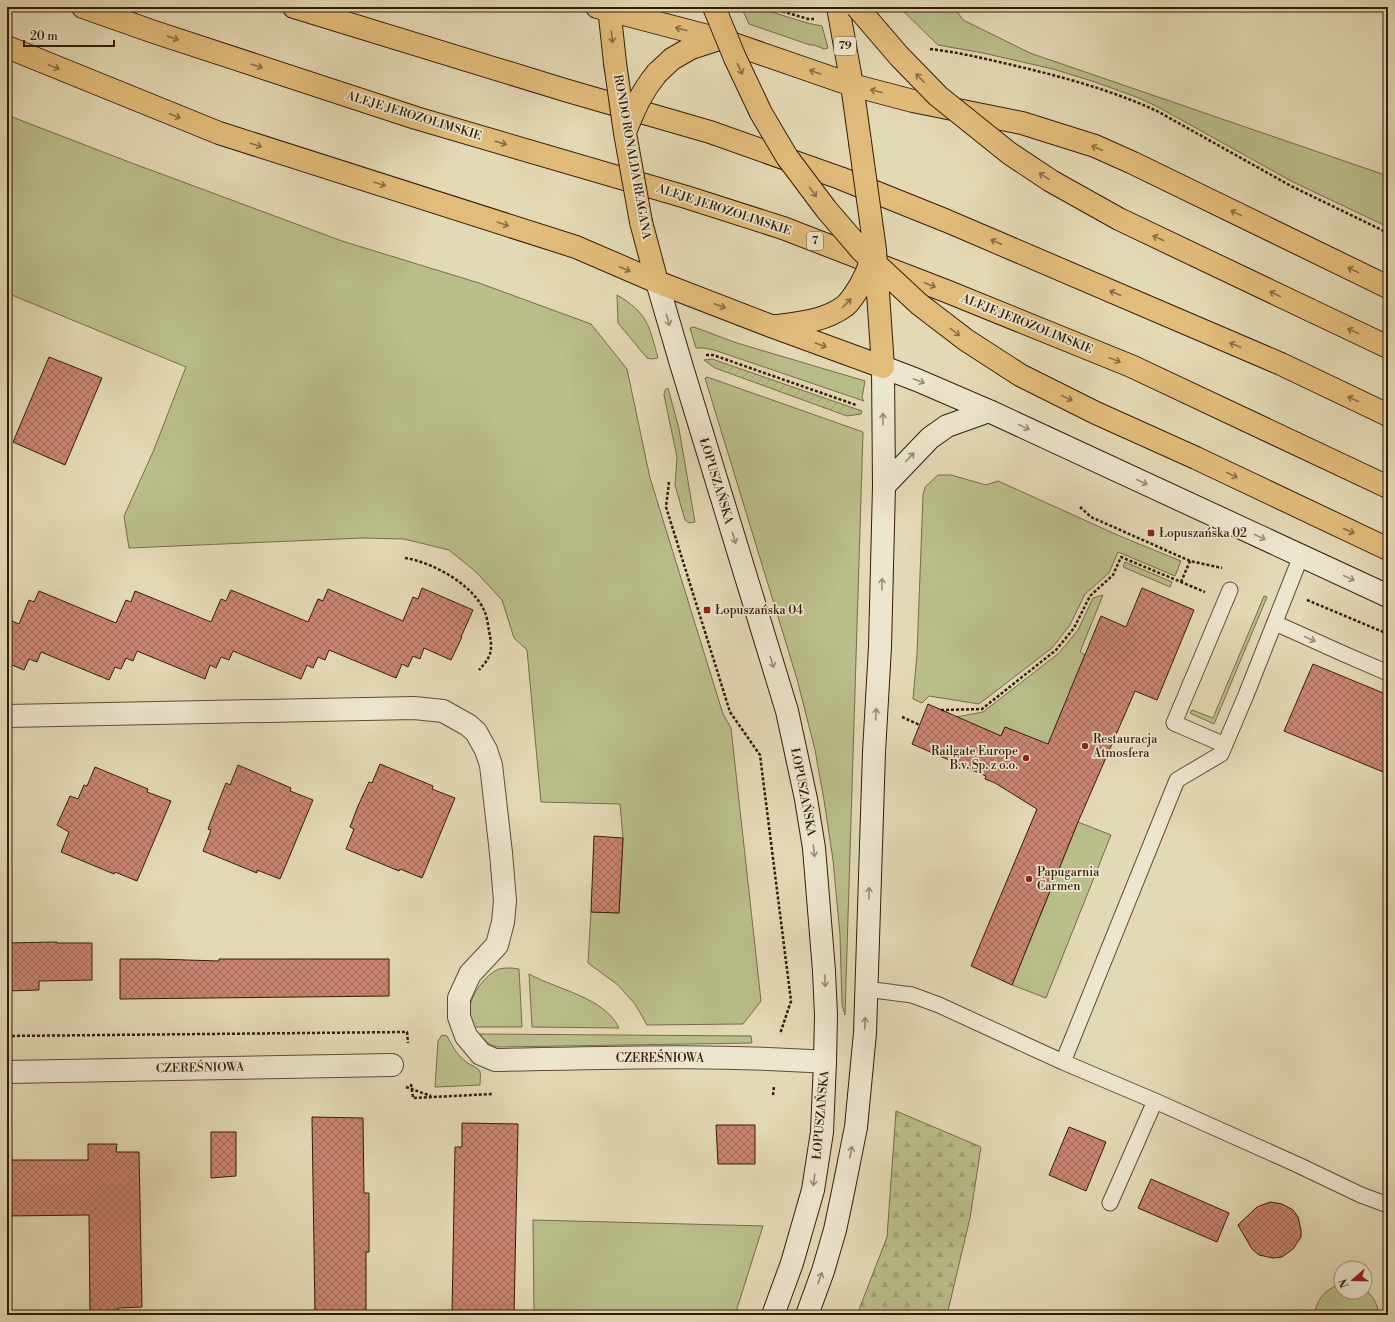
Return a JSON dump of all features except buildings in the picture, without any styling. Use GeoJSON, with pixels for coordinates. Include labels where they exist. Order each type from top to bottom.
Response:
{"type":"FeatureCollection","features":[{"type":"Feature","properties":{"kind":"main road","name":"ALEJE JEROZOLIMSKIE"},"geometry":{"type":"LineString","coordinates":[[83,7],[154,32],[416,118],[686,197],[783,228],[946,291],[1131,366],[1388,487]]}},
{"type":"Feature","properties":{"kind":"main road"},"geometry":{"type":"LineString","coordinates":[[294,7],[568,91],[710,132],[840,178],[947,221],[1266,358],[1388,415]]}},
{"type":"Feature","properties":{"kind":"main road"},"geometry":{"type":"LineString","coordinates":[[714,7],[735,58],[761,112],[787,157],[826,209],[862,251],[913,299],[966,340],[1020,375],[1096,413],[1196,458],[1388,549]]}},
{"type":"Feature","properties":{"kind":"main road","name":"79"},"geometry":{"type":"LineString","coordinates":[[838,7],[852,85]]}},
{"type":"Feature","properties":{"kind":"main road"},"geometry":{"type":"LineString","coordinates":[[857,7],[899,56],[938,96],[1009,153],[1051,181],[1119,219],[1388,347]]}},
{"type":"Feature","properties":{"kind":"main road","name":"RONDO RONALDA REAGANA"},"geometry":{"type":"LineString","coordinates":[[657,282],[641,222],[605,8],[719,39],[852,85],[913,100],[1022,123],[1095,146],[1388,287]]}},
{"type":"Feature","properties":{"kind":"main road"},"geometry":{"type":"LineString","coordinates":[[625,133],[645,87],[672,59],[691,48],[719,39]]}},
{"type":"Feature","properties":{"kind":"main road"},"geometry":{"type":"LineString","coordinates":[[11,50],[218,133],[576,247],[657,282],[917,380],[989,411],[1388,596]]}},
{"type":"Feature","properties":{"kind":"main road"},"geometry":{"type":"LineString","coordinates":[[807,1315],[835,1230],[856,1127],[865,1033],[874,752],[880,647],[884,486],[883,367],[869,289],[875,250],[852,85]]}},
{"type":"Feature","properties":{"kind":"main road","name":"ŁOPUSZAŃSKA"},"geometry":{"type":"LineString","coordinates":[[657,282],[683,372],[787,711],[806,799],[814,848],[824,971],[825,1062],[822,1132],[813,1190],[792,1263],[773,1315]]}},
{"type":"Feature","properties":{"kind":"main road"},"geometry":{"type":"LineString","coordinates":[[771,326],[803,323],[827,317],[846,306],[869,289]]}},
{"type":"Feature","properties":{"kind":"main road"},"geometry":{"type":"LineString","coordinates":[[884,486],[930,438],[947,426],[989,411]]}},
{"type":"Feature","properties":{"kind":"main road","name":"CZEREŚNIOWA"},"geometry":{"type":"LineString","coordinates":[[7,716],[414,708],[443,711],[468,725],[476,732],[486,750],[490,765],[501,853],[505,900],[503,922],[497,944],[470,974],[460,998],[459,1017],[466,1036],[481,1054],[495,1060],[775,1058],[825,1062]]}},
{"type":"Feature","properties":{"kind":"main road","name":"CZEREŚNIOWA"},"geometry":{"type":"LineString","coordinates":[[7,1072],[392,1064]]}},
{"type":"Feature","properties":{"kind":"lane"},"geometry":{"type":"LineString","coordinates":[[1063,1062],[1176,780],[1221,754],[1301,556]]}},
{"type":"Feature","properties":{"kind":"lane"},"geometry":{"type":"LineString","coordinates":[[1225,745],[1174,723],[1228,595]]}},
{"type":"Feature","properties":{"kind":"lane"},"geometry":{"type":"LineString","coordinates":[[1275,623],[1388,673]]}},
{"type":"Feature","properties":{"kind":"lane"},"geometry":{"type":"LineString","coordinates":[[866,989],[912,995],[939,1005],[1063,1062],[1155,1101],[1388,1205]]}},
{"type":"Feature","properties":{"kind":"lane"},"geometry":{"type":"LineString","coordinates":[[1110,1203],[1155,1101]]}},
{"type":"Feature","properties":{"kind":"path"},"geometry":{"type":"LineString","coordinates":[[768,7],[808,19],[816,19]]}},
{"type":"Feature","properties":{"kind":"path"},"geometry":{"type":"LineString","coordinates":[[928,49],[953,52],[1053,74],[1138,102],[1157,111],[1291,186],[1388,233]]}},
{"type":"Feature","properties":{"kind":"path"},"geometry":{"type":"LineString","coordinates":[[702,356],[707,354],[713,355],[860,406]]}},
{"type":"Feature","properties":{"kind":"path"},"geometry":{"type":"LineString","coordinates":[[669,482],[666,507],[730,712],[760,755],[791,1001],[778,1039]]}},
{"type":"Feature","properties":{"kind":"path"},"geometry":{"type":"LineString","coordinates":[[1080,507],[1091,517],[1190,561],[1226,569]]}},
{"type":"Feature","properties":{"kind":"path"},"geometry":{"type":"LineString","coordinates":[[940,710],[982,709],[1056,650],[1074,628],[1090,596],[1113,575],[1121,557],[1181,582],[1228,595]]}},
{"type":"Feature","properties":{"kind":"path"},"geometry":{"type":"LineString","coordinates":[[404,558],[415,560],[448,574],[471,591],[485,611],[492,648],[488,661],[479,670]]}},
{"type":"Feature","properties":{"kind":"path"},"geometry":{"type":"LineString","coordinates":[[1181,582],[1190,561]]}},
{"type":"Feature","properties":{"kind":"path"},"geometry":{"type":"LineString","coordinates":[[1301,598],[1388,634]]}},
{"type":"Feature","properties":{"kind":"path"},"geometry":{"type":"LineString","coordinates":[[901,717],[920,725]]}},
{"type":"Feature","properties":{"kind":"path"},"geometry":{"type":"LineString","coordinates":[[7,1036],[407,1032],[408,1046]]}},
{"type":"Feature","properties":{"kind":"path"},"geometry":{"type":"LineString","coordinates":[[411,1082],[413,1098],[493,1094]]}},
{"type":"Feature","properties":{"kind":"green space"},"geometry":{"type":"Polygon","coordinates":[[[741,7],[761,9],[822,26],[828,48],[824,49],[810,45],[749,24],[741,7]]]}},
{"type":"Feature","properties":{"kind":"green space"},"geometry":{"type":"Polygon","coordinates":[[[899,7],[954,7],[963,20],[1030,53],[1388,176],[1388,227],[1293,182],[1160,108],[1139,98],[1053,69],[983,53],[938,45],[899,7]]]}},
{"type":"Feature","properties":{"kind":"green space"},"geometry":{"type":"Polygon","coordinates":[[[7,115],[342,241],[479,283],[591,324],[627,369],[650,478],[723,714],[731,728],[761,1001],[743,1024],[647,1025],[635,1004],[618,985],[588,963],[591,912],[619,913],[623,838],[620,804],[541,802],[527,650],[514,638],[502,600],[476,572],[449,550],[404,539],[363,538],[129,548],[124,516],[153,452],[186,367],[7,293],[7,115]]]}},
{"type":"Feature","properties":{"kind":"green space"},"geometry":{"type":"Polygon","coordinates":[[[617,295],[635,308],[646,321],[658,358],[647,358],[618,323],[617,295]]]}},
{"type":"Feature","properties":{"kind":"green space"},"geometry":{"type":"Polygon","coordinates":[[[694,327],[737,343],[865,381],[862,398],[864,401],[714,350],[696,348],[690,328],[694,327]]]}},
{"type":"Feature","properties":{"kind":"green space"},"geometry":{"type":"Polygon","coordinates":[[[712,359],[862,411],[861,414],[847,416],[715,368],[704,360],[712,359]]]}},
{"type":"Feature","properties":{"kind":"green space"},"geometry":{"type":"Polygon","coordinates":[[[707,377],[863,432],[845,1015],[842,1005],[840,935],[833,860],[815,750],[797,679],[705,378],[707,377]]]}},
{"type":"Feature","properties":{"kind":"green space"},"geometry":{"type":"Polygon","coordinates":[[[668,388],[679,429],[695,522],[689,523],[685,520],[675,485],[677,457],[664,395],[665,390],[668,388]]]}},
{"type":"Feature","properties":{"kind":"green space"},"geometry":{"type":"Polygon","coordinates":[[[938,475],[951,475],[986,485],[998,481],[1122,537],[1181,561],[1175,576],[1118,552],[1109,573],[1085,594],[1070,625],[1052,648],[979,704],[929,696],[922,703],[913,699],[917,654],[923,495],[925,487],[938,475]]]}},
{"type":"Feature","properties":{"kind":"green space"},"geometry":{"type":"Polygon","coordinates":[[[1125,562],[1172,582],[1170,587],[1123,567],[1125,562]]]}},
{"type":"Feature","properties":{"kind":"green space"},"geometry":{"type":"Polygon","coordinates":[[[1103,595],[1080,652],[1085,655],[1048,745],[1005,727],[1001,736],[956,717],[983,712],[1059,653],[1078,630],[1093,598],[1103,595]]]}},
{"type":"Feature","properties":{"kind":"green space"},"geometry":{"type":"Polygon","coordinates":[[[1264,596],[1267,597],[1214,724],[1190,713],[1192,710],[1213,718],[1264,596]]]}},
{"type":"Feature","properties":{"kind":"green space"},"geometry":{"type":"Polygon","coordinates":[[[1078,822],[1111,835],[1046,998],[1012,985],[1078,822]]]}},
{"type":"Feature","properties":{"kind":"green space"},"geometry":{"type":"Polygon","coordinates":[[[499,969],[519,969],[522,1027],[474,1027],[470,1018],[470,1011],[471,1003],[476,991],[489,975],[499,969]]]}},
{"type":"Feature","properties":{"kind":"green space"},"geometry":{"type":"Polygon","coordinates":[[[529,974],[592,1002],[612,1017],[619,1028],[532,1027],[529,974]]]}},
{"type":"Feature","properties":{"kind":"green space"},"geometry":{"type":"Polygon","coordinates":[[[480,1034],[751,1036],[752,1043],[498,1047],[488,1043],[480,1034]]]}},
{"type":"Feature","properties":{"kind":"green space"},"geometry":{"type":"Polygon","coordinates":[[[442,1035],[447,1036],[454,1049],[462,1058],[479,1070],[480,1085],[435,1087],[438,1041],[442,1035]]]}},
{"type":"Feature","properties":{"kind":"green space"},"geometry":{"type":"Polygon","coordinates":[[[896,1111],[981,1147],[970,1218],[947,1315],[857,1315],[887,1237],[896,1111]]]}},
{"type":"Feature","properties":{"kind":"green space"},"geometry":{"type":"Polygon","coordinates":[[[533,1220],[763,1226],[735,1315],[534,1315],[533,1220]]]}},
{"type":"Feature","properties":{"kind":"green space"},"geometry":{"type":"Polygon","coordinates":[[[1333,1287],[1333,1300],[1373,1300],[1373,1298],[1379,1315],[1314,1315],[1320,1299],[1333,1287]]]}},
{"type":"Feature","properties":{"kind":"place","name":"Łopuszańska 02"},"geometry":{"type":"Point","coordinates":[1151,533]}},
{"type":"Feature","properties":{"kind":"place","name":"Łopuszańska 04"},"geometry":{"type":"Point","coordinates":[707,610]}},
{"type":"Feature","properties":{"kind":"place","name":"Restauracja Atmosfera"},"geometry":{"type":"Point","coordinates":[1085,746]}},
{"type":"Feature","properties":{"kind":"place","name":"Railgate Europe B.v. Sp. z o.o."},"geometry":{"type":"Point","coordinates":[1026,758]}},
{"type":"Feature","properties":{"kind":"place","name":"Papugarnia Carmen"},"geometry":{"type":"Point","coordinates":[1029,879]}}]}
